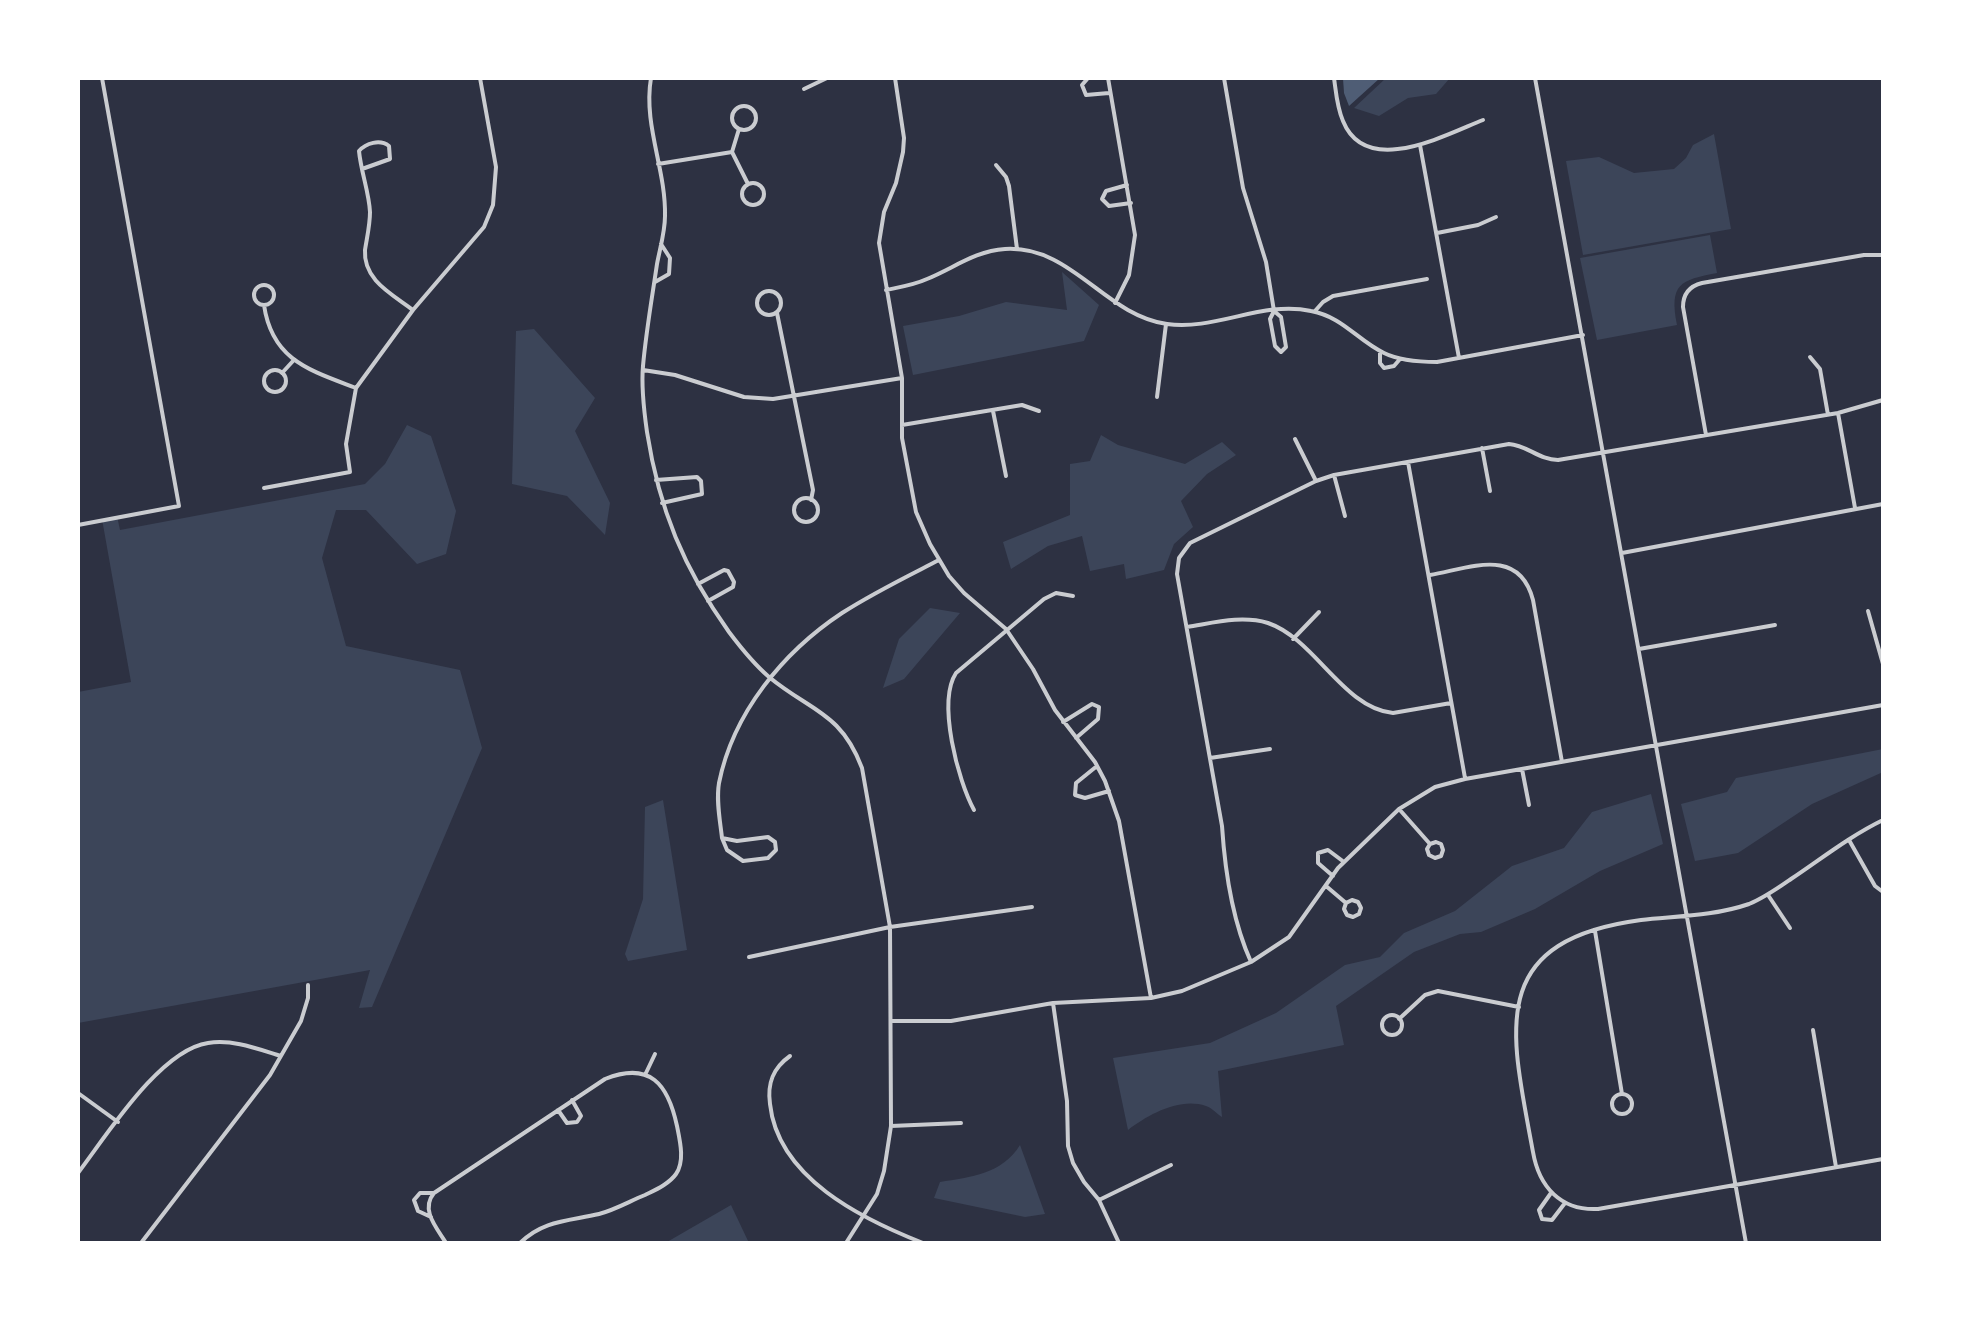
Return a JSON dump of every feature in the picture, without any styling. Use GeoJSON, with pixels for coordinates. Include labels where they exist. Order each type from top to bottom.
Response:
{"type":"FeatureCollection","features":[{"type":"Feature","properties":{"kind":"street"},"geometry":{"type":"LineString","coordinates":[[78,525],[179,506],[102,78]]}},
{"type":"Feature","properties":{"kind":"street"},"geometry":{"type":"LineString","coordinates":[[264,488],[350,472],[346,444],[356,388],[413,310],[484,227],[493,205],[496,167],[480,78]]}},
{"type":"Feature","properties":{"kind":"street"},"geometry":{"type":"LineString","coordinates":[[651,78],[650,126],[665,212],[643,370],[646,426],[662,504],[698,584],[751,660],[770,678],[839,726],[856,750],[862,768],[890,927],[891,1126],[877,1194],[846,1243]]}},
{"type":"Feature","properties":{"kind":"street"},"geometry":{"type":"LineString","coordinates":[[804,89],[827,78]]}},
{"type":"Feature","properties":{"kind":"street"},"geometry":{"type":"LineString","coordinates":[[895,78],[904,138],[901,167],[880,227],[879,243],[902,378],[904,452],[916,512],[939,560],[964,593],[1006,629],[1063,722],[1097,766],[1119,821],[1151,998]]}},
{"type":"Feature","properties":{"kind":"street"},"geometry":{"type":"LineString","coordinates":[[1088,78],[1082,85],[1086,95],[1111,93]]}},
{"type":"Feature","properties":{"kind":"street"},"geometry":{"type":"LineString","coordinates":[[1108,78],[1131,203],[1135,248],[1129,275],[1115,303]]}},
{"type":"Feature","properties":{"kind":"street"},"geometry":{"type":"LineString","coordinates":[[1224,78],[1243,188],[1266,262],[1274,311],[1270,319],[1276,349],[1281,352],[1286,347],[1281,317],[1274,311]]}},
{"type":"Feature","properties":{"kind":"street"},"geometry":{"type":"LineString","coordinates":[[1334,78],[1342,119],[1348,131],[1361,143],[1385,151],[1420,145],[1483,120]]}},
{"type":"Feature","properties":{"kind":"street"},"geometry":{"type":"LineString","coordinates":[[1535,78],[1746,1243]]}},
{"type":"Feature","properties":{"kind":"street"},"geometry":{"type":"LineString","coordinates":[[739,107],[748,107],[754,113],[755,122],[748,129],[739,129],[733,123],[733,114],[739,107]]}},
{"type":"Feature","properties":{"kind":"street"},"geometry":{"type":"LineString","coordinates":[[739,129],[732,152],[748,184]]}},
{"type":"Feature","properties":{"kind":"street"},"geometry":{"type":"LineString","coordinates":[[362,169],[387,161],[391,155],[389,146],[380,142],[365,145],[359,151],[362,169],[370,216],[365,260],[376,283],[413,310]]}},
{"type":"Feature","properties":{"kind":"street"},"geometry":{"type":"LineString","coordinates":[[1420,145],[1459,358]]}},
{"type":"Feature","properties":{"kind":"street"},"geometry":{"type":"LineString","coordinates":[[658,164],[732,152]]}},
{"type":"Feature","properties":{"kind":"street"},"geometry":{"type":"LineString","coordinates":[[996,165],[1009,186],[1017,249]]}},
{"type":"Feature","properties":{"kind":"street"},"geometry":{"type":"LineString","coordinates":[[756,183],[763,188],[764,197],[759,203],[751,205],[744,200],[743,191],[748,184],[756,183]]}},
{"type":"Feature","properties":{"kind":"street"},"geometry":{"type":"LineString","coordinates":[[1127,185],[1106,191],[1102,199],[1109,206],[1131,203]]}},
{"type":"Feature","properties":{"kind":"street"},"geometry":{"type":"LineString","coordinates":[[1437,233],[1478,225],[1496,217]]}},
{"type":"Feature","properties":{"kind":"street"},"geometry":{"type":"LineString","coordinates":[[655,282],[669,274],[670,258],[661,244]]}},
{"type":"Feature","properties":{"kind":"street"},"geometry":{"type":"LineString","coordinates":[[886,290],[925,280],[987,251],[1017,249],[1055,259],[1133,314],[1166,324],[1198,324],[1291,309],[1315,311],[1344,324],[1380,351],[1401,359],[1437,362],[1583,335]]}},
{"type":"Feature","properties":{"kind":"street"},"geometry":{"type":"LineString","coordinates":[[1706,435],[1683,307],[1684,296],[1689,289],[1702,283],[1864,255],[1883,255]]}},
{"type":"Feature","properties":{"kind":"street"},"geometry":{"type":"LineString","coordinates":[[1315,311],[1333,296],[1427,279]]}},
{"type":"Feature","properties":{"kind":"street"},"geometry":{"type":"LineString","coordinates":[[263,285],[272,289],[273,296],[264,305],[258,303],[254,295],[255,290],[263,285]]}},
{"type":"Feature","properties":{"kind":"street"},"geometry":{"type":"LineString","coordinates":[[777,313],[768,316],[760,311],[757,302],[761,294],[770,291],[779,295],[781,305],[777,313],[813,490],[811,500]]}},
{"type":"Feature","properties":{"kind":"street"},"geometry":{"type":"LineString","coordinates":[[264,305],[272,332],[293,361],[356,388]]}},
{"type":"Feature","properties":{"kind":"street"},"geometry":{"type":"LineString","coordinates":[[1157,397],[1166,324]]}},
{"type":"Feature","properties":{"kind":"street"},"geometry":{"type":"LineString","coordinates":[[1380,351],[1380,363],[1387,369],[1401,359]]}},
{"type":"Feature","properties":{"kind":"street"},"geometry":{"type":"LineString","coordinates":[[1810,357],[1820,369],[1828,415]]}},
{"type":"Feature","properties":{"kind":"street"},"geometry":{"type":"LineString","coordinates":[[282,373],[293,361]]}},
{"type":"Feature","properties":{"kind":"street"},"geometry":{"type":"LineString","coordinates":[[643,370],[675,375],[744,397],[773,399],[902,378]]}},
{"type":"Feature","properties":{"kind":"street"},"geometry":{"type":"LineString","coordinates":[[268,373],[282,373],[286,379],[283,389],[274,392],[268,389],[264,379],[268,373]]}},
{"type":"Feature","properties":{"kind":"street"},"geometry":{"type":"LineString","coordinates":[[1251,962],[1237,927],[1186,627],[1177,566],[1183,550],[1199,537],[1334,475],[1482,448],[1517,445],[1549,460],[1604,453],[1828,415],[1883,400]]}},
{"type":"Feature","properties":{"kind":"street"},"geometry":{"type":"LineString","coordinates":[[902,425],[1022,405],[1039,411]]}},
{"type":"Feature","properties":{"kind":"street"},"geometry":{"type":"LineString","coordinates":[[993,411],[1006,476]]}},
{"type":"Feature","properties":{"kind":"street"},"geometry":{"type":"LineString","coordinates":[[1838,413],[1855,508]]}},
{"type":"Feature","properties":{"kind":"street"},"geometry":{"type":"LineString","coordinates":[[1295,439],[1316,481]]}},
{"type":"Feature","properties":{"kind":"street"},"geometry":{"type":"LineString","coordinates":[[1482,448],[1490,491]]}},
{"type":"Feature","properties":{"kind":"street"},"geometry":{"type":"LineString","coordinates":[[1408,462],[1465,779]]}},
{"type":"Feature","properties":{"kind":"street"},"geometry":{"type":"LineString","coordinates":[[1334,475],[1345,516]]}},
{"type":"Feature","properties":{"kind":"street"},"geometry":{"type":"LineString","coordinates":[[656,480],[697,477],[701,481],[702,494],[662,504]]}},
{"type":"Feature","properties":{"kind":"street"},"geometry":{"type":"LineString","coordinates":[[803,499],[811,500],[818,506],[817,515],[810,521],[801,521],[795,514],[796,505],[803,499]]}},
{"type":"Feature","properties":{"kind":"street"},"geometry":{"type":"LineString","coordinates":[[1621,553],[1883,504]]}},
{"type":"Feature","properties":{"kind":"street"},"geometry":{"type":"LineString","coordinates":[[722,838],[737,841],[768,837],[775,842],[776,850],[768,858],[743,861],[727,850],[722,838],[719,814],[719,783],[742,722],[770,678],[800,647],[835,618],[939,560]]}},
{"type":"Feature","properties":{"kind":"street"},"geometry":{"type":"LineString","coordinates":[[1430,575],[1490,564],[1507,566],[1520,573],[1530,587],[1562,762]]}},
{"type":"Feature","properties":{"kind":"street"},"geometry":{"type":"LineString","coordinates":[[698,584],[724,570],[728,571],[734,585],[708,601]]}},
{"type":"Feature","properties":{"kind":"street"},"geometry":{"type":"LineString","coordinates":[[974,810],[964,793],[959,773],[949,714],[949,688],[956,673],[1050,595],[1073,596]]}},
{"type":"Feature","properties":{"kind":"street"},"geometry":{"type":"LineString","coordinates":[[1868,611],[1883,664]]}},
{"type":"Feature","properties":{"kind":"street"},"geometry":{"type":"LineString","coordinates":[[1293,639],[1319,612]]}},
{"type":"Feature","properties":{"kind":"street"},"geometry":{"type":"LineString","coordinates":[[1186,627],[1245,619],[1269,624],[1293,639],[1366,705],[1375,709],[1393,713],[1451,703]]}},
{"type":"Feature","properties":{"kind":"street"},"geometry":{"type":"LineString","coordinates":[[1638,649],[1775,625]]}},
{"type":"Feature","properties":{"kind":"street"},"geometry":{"type":"LineString","coordinates":[[1063,722],[1092,704],[1099,707],[1098,719],[1076,738]]}},
{"type":"Feature","properties":{"kind":"street"},"geometry":{"type":"LineString","coordinates":[[892,1021],[951,1021],[1053,1003],[1151,998],[1182,991],[1251,962],[1289,937],[1344,862],[1399,809],[1435,787],[1465,779],[1883,705]]}},
{"type":"Feature","properties":{"kind":"street"},"geometry":{"type":"LineString","coordinates":[[1210,758],[1270,749]]}},
{"type":"Feature","properties":{"kind":"street"},"geometry":{"type":"LineString","coordinates":[[1097,766],[1076,783],[1075,795],[1085,798],[1109,791]]}},
{"type":"Feature","properties":{"kind":"street"},"geometry":{"type":"LineString","coordinates":[[1522,769],[1529,805]]}},
{"type":"Feature","properties":{"kind":"street"},"geometry":{"type":"LineString","coordinates":[[1399,809],[1430,844]]}},
{"type":"Feature","properties":{"kind":"street"},"geometry":{"type":"LineString","coordinates":[[1883,820],[1768,895],[1750,903],[1688,917],[1640,920],[1595,931],[1558,946],[1531,970],[1522,987],[1515,1037],[1535,1166],[1551,1193],[1565,1203],[1598,1209],[1883,1159]]}},
{"type":"Feature","properties":{"kind":"street"},"geometry":{"type":"LineString","coordinates":[[1849,840],[1875,886],[1883,892]]}},
{"type":"Feature","properties":{"kind":"street"},"geometry":{"type":"LineString","coordinates":[[1430,844],[1441,844],[1441,856],[1435,858],[1429,855],[1427,849],[1430,844]]}},
{"type":"Feature","properties":{"kind":"street"},"geometry":{"type":"LineString","coordinates":[[1333,876],[1318,863],[1318,853],[1328,850],[1344,862]]}},
{"type":"Feature","properties":{"kind":"street"},"geometry":{"type":"LineString","coordinates":[[1326,886],[1346,903]]}},
{"type":"Feature","properties":{"kind":"street"},"geometry":{"type":"LineString","coordinates":[[1768,895],[1790,928]]}},
{"type":"Feature","properties":{"kind":"street"},"geometry":{"type":"LineString","coordinates":[[1352,900],[1358,902],[1361,908],[1359,914],[1353,917],[1347,915],[1344,909],[1346,903],[1352,900]]}},
{"type":"Feature","properties":{"kind":"street"},"geometry":{"type":"LineString","coordinates":[[749,957],[890,927],[1032,907]]}},
{"type":"Feature","properties":{"kind":"street"},"geometry":{"type":"LineString","coordinates":[[1595,931],[1622,1094]]}},
{"type":"Feature","properties":{"kind":"street"},"geometry":{"type":"LineString","coordinates":[[141,1243],[270,1075],[301,1021],[308,998],[308,985]]}},
{"type":"Feature","properties":{"kind":"street"},"geometry":{"type":"LineString","coordinates":[[1399,1019],[1425,995],[1438,991],[1519,1007]]}},
{"type":"Feature","properties":{"kind":"street"},"geometry":{"type":"LineString","coordinates":[[1053,1003],[1067,1101],[1068,1146],[1079,1173],[1099,1200],[1119,1243]]}},
{"type":"Feature","properties":{"kind":"street"},"geometry":{"type":"LineString","coordinates":[[1392,1016],[1399,1019],[1402,1026],[1399,1033],[1392,1035],[1385,1032],[1382,1025],[1385,1018],[1392,1016]]}},
{"type":"Feature","properties":{"kind":"street"},"geometry":{"type":"LineString","coordinates":[[1813,1030],[1836,1167]]}},
{"type":"Feature","properties":{"kind":"street"},"geometry":{"type":"LineString","coordinates":[[78,1173],[167,1062],[188,1049],[206,1043],[230,1042],[281,1056]]}},
{"type":"Feature","properties":{"kind":"street"},"geometry":{"type":"LineString","coordinates":[[645,1075],[655,1054]]}},
{"type":"Feature","properties":{"kind":"street"},"geometry":{"type":"LineString","coordinates":[[790,1056],[776,1068],[769,1093],[774,1126],[784,1144],[813,1180],[864,1217],[923,1243]]}},
{"type":"Feature","properties":{"kind":"street"},"geometry":{"type":"LineString","coordinates":[[446,1243],[431,1217],[428,1203],[434,1193],[605,1079],[617,1074],[645,1075],[664,1088],[672,1100],[680,1141],[681,1158],[676,1174],[655,1190],[617,1208],[552,1222],[520,1243]]}},
{"type":"Feature","properties":{"kind":"street"},"geometry":{"type":"LineString","coordinates":[[78,1093],[118,1122]]}},
{"type":"Feature","properties":{"kind":"street"},"geometry":{"type":"LineString","coordinates":[[1622,1094],[1629,1097],[1632,1104],[1629,1112],[1622,1115],[1615,1111],[1612,1104],[1615,1097],[1622,1094]]}},
{"type":"Feature","properties":{"kind":"street"},"geometry":{"type":"LineString","coordinates":[[558,1110],[567,1123],[577,1122],[581,1116],[572,1100]]}},
{"type":"Feature","properties":{"kind":"street"},"geometry":{"type":"LineString","coordinates":[[891,1126],[961,1123]]}},
{"type":"Feature","properties":{"kind":"street"},"geometry":{"type":"LineString","coordinates":[[1099,1200],[1171,1165]]}},
{"type":"Feature","properties":{"kind":"street"},"geometry":{"type":"LineString","coordinates":[[431,1217],[418,1211],[414,1200],[420,1193],[434,1193]]}},
{"type":"Feature","properties":{"kind":"street"},"geometry":{"type":"LineString","coordinates":[[1551,1193],[1539,1210],[1542,1219],[1552,1220],[1565,1203]]}},
{"type":"Feature","properties":{"kind":"shaded area"},"geometry":{"type":"Polygon","coordinates":[[[1343,78],[1380,78],[1349,106],[1343,78]]]}},
{"type":"Feature","properties":{"kind":"shaded area"},"geometry":{"type":"Polygon","coordinates":[[[1386,78],[1450,78],[1436,94],[1408,98],[1379,116],[1354,108],[1386,78]]]}},
{"type":"Feature","properties":{"kind":"shaded area"},"geometry":{"type":"Polygon","coordinates":[[[1714,134],[1731,229],[1583,255],[1566,161],[1599,157],[1634,173],[1674,169],[1686,158],[1693,145],[1714,134]]]}},
{"type":"Feature","properties":{"kind":"shaded area"},"geometry":{"type":"Polygon","coordinates":[[[1710,235],[1717,273],[1694,278],[1680,286],[1675,301],[1677,325],[1597,340],[1580,258],[1710,235]]]}},
{"type":"Feature","properties":{"kind":"shaded area"},"geometry":{"type":"Polygon","coordinates":[[[1062,272],[1099,305],[1084,341],[913,375],[903,326],[959,316],[1006,302],[1067,310],[1062,272]]]}},
{"type":"Feature","properties":{"kind":"shaded area"},"geometry":{"type":"Polygon","coordinates":[[[534,329],[595,398],[575,431],[610,503],[605,535],[567,496],[512,484],[516,331],[534,329]]]}},
{"type":"Feature","properties":{"kind":"shaded area"},"geometry":{"type":"Polygon","coordinates":[[[407,425],[431,436],[456,511],[446,554],[417,564],[366,510],[336,510],[322,558],[346,646],[460,670],[482,748],[372,1007],[359,1008],[370,970],[78,1023],[78,692],[131,682],[102,519],[117,516],[120,530],[365,484],[385,464],[407,425]]]}},
{"type":"Feature","properties":{"kind":"shaded area"},"geometry":{"type":"Polygon","coordinates":[[[1101,435],[1118,445],[1185,464],[1222,442],[1236,455],[1207,474],[1181,501],[1193,527],[1174,544],[1164,570],[1126,579],[1124,564],[1090,571],[1082,536],[1048,546],[1011,569],[1003,542],[1070,515],[1070,464],[1090,461],[1101,435]]]}},
{"type":"Feature","properties":{"kind":"shaded area"},"geometry":{"type":"Polygon","coordinates":[[[930,608],[960,613],[904,679],[883,688],[899,639],[930,608]]]}},
{"type":"Feature","properties":{"kind":"shaded area"},"geometry":{"type":"Polygon","coordinates":[[[1883,749],[1883,772],[1812,804],[1738,853],[1695,861],[1681,804],[1727,792],[1736,778],[1883,749]]]}},
{"type":"Feature","properties":{"kind":"shaded area"},"geometry":{"type":"Polygon","coordinates":[[[1651,794],[1663,844],[1600,871],[1535,909],[1481,932],[1460,934],[1414,952],[1336,1006],[1344,1045],[1218,1071],[1222,1117],[1208,1107],[1185,1104],[1154,1113],[1128,1130],[1113,1058],[1210,1043],[1276,1013],[1345,965],[1380,957],[1404,933],[1455,911],[1512,866],[1564,848],[1592,812],[1651,794]]]}},
{"type":"Feature","properties":{"kind":"shaded area"},"geometry":{"type":"Polygon","coordinates":[[[663,800],[687,950],[628,961],[625,954],[643,899],[645,807],[663,800]]]}},
{"type":"Feature","properties":{"kind":"shaded area"},"geometry":{"type":"Polygon","coordinates":[[[1020,1145],[1045,1214],[1025,1217],[934,1198],[940,1182],[974,1176],[995,1168],[1013,1155],[1020,1145]]]}},
{"type":"Feature","properties":{"kind":"shaded area"},"geometry":{"type":"Polygon","coordinates":[[[731,1205],[749,1243],[665,1243],[667,1242],[731,1205]]]}}]}
